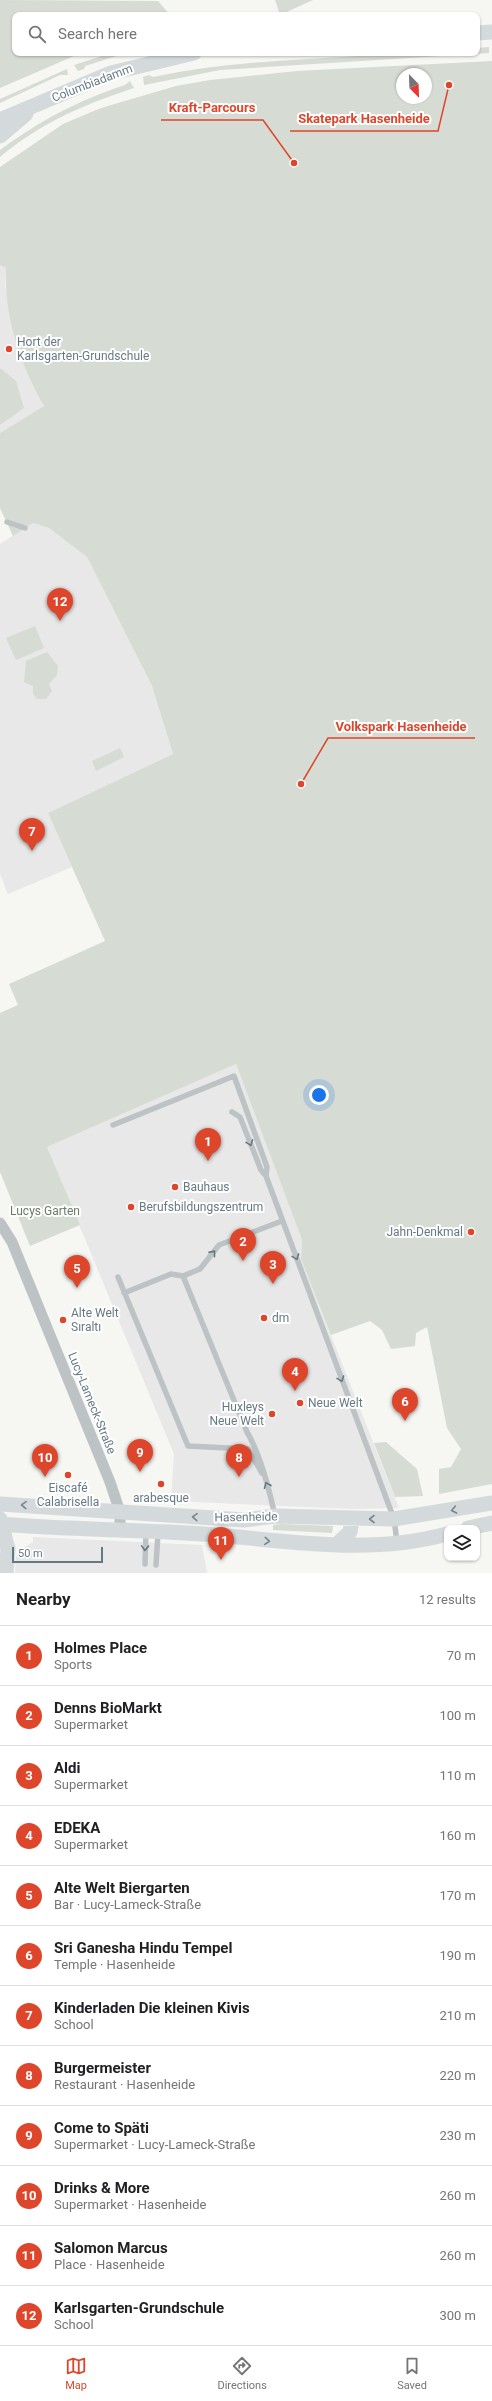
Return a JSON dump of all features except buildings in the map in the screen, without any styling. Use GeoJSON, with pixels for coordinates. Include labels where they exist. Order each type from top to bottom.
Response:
{"type":"FeatureCollection","features":[{"type":"Feature","properties":{"kind":"main road"},"geometry":{"type":"LineString","coordinates":[[480,33],[492,32]]}},
{"type":"Feature","properties":{"kind":"main road","name":"Columbiadamm"},"geometry":{"type":"LineString","coordinates":[[0,120],[77,86],[111,73],[179,56]]}},
{"type":"Feature","properties":{"kind":"main road","name":"Columbiadamm"},"geometry":{"type":"LineString","coordinates":[[0,136],[38,104]]}},
{"type":"Feature","properties":{"kind":"main road","name":"Hasenheide"},"geometry":{"type":"LineString","coordinates":[[0,1504],[244,1520],[275,1516],[394,1520],[492,1503]]}},
{"type":"Feature","properties":{"kind":"main road"},"geometry":{"type":"LineString","coordinates":[[336,1545],[350,1532],[352,1519]]}},
{"type":"Feature","properties":{"kind":"main road"},"geometry":{"type":"LineString","coordinates":[[1,1523],[8,1549],[6,1573]]}},
{"type":"Feature","properties":{"kind":"main road","name":"Hasenheide"},"geometry":{"type":"LineString","coordinates":[[1,1523],[207,1534],[277,1542],[336,1545],[397,1544],[444,1535]]}},
{"type":"Feature","properties":{"kind":"main road"},"geometry":{"type":"LineString","coordinates":[[480,1526],[492,1523]]}},
{"type":"Feature","properties":{"kind":"street","name":"Lucy-Lameck-Straße"},"geometry":{"type":"LineString","coordinates":[[0,1223],[15,1249],[110,1482],[120,1512],[120,1530]]}},
{"type":"Feature","properties":{"kind":"lane"},"geometry":{"type":"LineString","coordinates":[[7,522],[25,528]]}},
{"type":"Feature","properties":{"kind":"lane"},"geometry":{"type":"LineString","coordinates":[[113,1125],[234,1076],[267,1167],[266,1176]]}},
{"type":"Feature","properties":{"kind":"lane"},"geometry":{"type":"LineString","coordinates":[[232,1112],[240,1118],[260,1170],[266,1176],[394,1520],[397,1544]]}},
{"type":"Feature","properties":{"kind":"lane"},"geometry":{"type":"LineString","coordinates":[[124,1293],[171,1274],[182,1276],[200,1269],[219,1245],[282,1221]]}},
{"type":"Feature","properties":{"kind":"lane"},"geometry":{"type":"LineString","coordinates":[[182,1276],[247,1432],[258,1453],[262,1472]]}},
{"type":"Feature","properties":{"kind":"lane"},"geometry":{"type":"LineString","coordinates":[[118,1277],[188,1446],[248,1449],[262,1472],[272,1497],[275,1516]]}},
{"type":"Feature","properties":{"kind":"lane"},"geometry":{"type":"LineString","coordinates":[[145,1564],[152,1531]]}},
{"type":"Feature","properties":{"kind":"lane"},"geometry":{"type":"LineString","coordinates":[[152,1531],[156,1565]]}},
{"type":"Feature","properties":{"kind":"shaded area","name":"Hort der Karlsgarten-Grundschule"},"geometry":{"type":"Polygon","coordinates":[[[0,265],[6,268],[5,286],[24,364],[44,406],[0,433],[0,265]]]}},
{"type":"Feature","properties":{"kind":"shaded area"},"geometry":{"type":"Polygon","coordinates":[[[32,523],[49,528],[87,557],[152,686],[173,754],[48,813],[72,867],[8,894],[0,874],[0,544],[32,523]]]}},
{"type":"Feature","properties":{"kind":"shaded area"},"geometry":{"type":"Polygon","coordinates":[[[236,1064],[302,1240],[301,1259],[399,1508],[352,1509],[171,1501],[174,1454],[47,1147],[236,1064]]]}},
{"type":"Feature","properties":{"kind":"shaded area"},"geometry":{"type":"Polygon","coordinates":[[[33,1537],[202,1545],[207,1573],[15,1573],[16,1556],[20,1555],[23,1548],[33,1542],[33,1537]]]}},
{"type":"Feature","properties":{"kind":"green space"},"geometry":{"type":"Polygon","coordinates":[[[0,0],[158,1],[167,12],[12,12],[12,56],[74,56],[0,88],[0,0]]]}},
{"type":"Feature","properties":{"kind":"green space"},"geometry":{"type":"Polygon","coordinates":[[[275,0],[313,0],[287,12],[279,12],[275,0]]]}},
{"type":"Feature","properties":{"kind":"green space"},"geometry":{"type":"Polygon","coordinates":[[[489,47],[489,53],[480,54],[480,48],[489,47]]]}},
{"type":"Feature","properties":{"kind":"green space"},"geometry":{"type":"Polygon","coordinates":[[[102,56],[117,56],[85,66],[84,69],[78,71],[74,65],[102,56]]]}},
{"type":"Feature","properties":{"kind":"green space"},"geometry":{"type":"Polygon","coordinates":[[[356,56],[442,56],[220,70],[144,85],[143,77],[149,75],[153,77],[210,67],[356,56]]]}},
{"type":"Feature","properties":{"kind":"green space","name":"Lucys Garten"},"geometry":{"type":"Polygon","coordinates":[[[492,61],[492,1484],[439,1494],[439,1469],[451,1467],[461,1449],[447,1428],[427,1327],[416,1333],[415,1346],[391,1349],[382,1330],[370,1321],[331,1335],[301,1259],[302,1240],[236,1064],[47,1147],[80,1225],[30,1246],[0,1172],[0,1013],[18,1005],[9,984],[105,941],[48,813],[173,754],[152,686],[87,557],[49,528],[33,523],[13,536],[0,508],[0,433],[44,406],[35,390],[15,340],[8,305],[6,268],[0,265],[0,167],[63,124],[101,108],[176,86],[210,80],[297,71],[492,61]]]}},
{"type":"Feature","properties":{"kind":"green space"},"geometry":{"type":"Polygon","coordinates":[[[67,69],[68,75],[60,75],[0,103],[0,99],[67,69]]]}},
{"type":"Feature","properties":{"kind":"green space"},"geometry":{"type":"Polygon","coordinates":[[[130,81],[134,88],[81,108],[47,124],[15,145],[0,157],[0,150],[45,120],[91,98],[125,85],[130,81]]]}},
{"type":"Feature","properties":{"kind":"green space"},"geometry":{"type":"Polygon","coordinates":[[[0,368],[16,381],[24,408],[0,425],[0,368]]]}},
{"type":"Feature","properties":{"kind":"green space"},"geometry":{"type":"Polygon","coordinates":[[[35,626],[44,648],[16,660],[6,638],[35,626]]]}},
{"type":"Feature","properties":{"kind":"green space"},"geometry":{"type":"Polygon","coordinates":[[[47,652],[58,666],[57,675],[49,684],[52,691],[46,699],[37,699],[33,694],[33,686],[24,682],[26,661],[47,652]]]}},
{"type":"Feature","properties":{"kind":"green space"},"geometry":{"type":"Polygon","coordinates":[[[120,748],[124,757],[96,771],[92,761],[120,748]]]}},
{"type":"Feature","properties":{"kind":"green space"},"geometry":{"type":"Polygon","coordinates":[[[386,1442],[417,1469],[423,1496],[395,1497],[374,1443],[386,1442]]]}},
{"type":"Feature","properties":{"kind":"green space"},"geometry":{"type":"Polygon","coordinates":[[[273,1525],[333,1526],[332,1533],[273,1530],[273,1525]]]}},
{"type":"Feature","properties":{"kind":"place","name":"Skatepark Hasenheide"},"geometry":{"type":"Point","coordinates":[449,85]}},
{"type":"Feature","properties":{"kind":"place","name":"Kraft-Parcours"},"geometry":{"type":"Point","coordinates":[294,163]}},
{"type":"Feature","properties":{"kind":"place","name":"Hort der Karlsgarten-Grundschule"},"geometry":{"type":"Point","coordinates":[9,349]}},
{"type":"Feature","properties":{"kind":"place","name":"Karlsgarten-Grundschule"},"geometry":{"type":"Point","coordinates":[60,621]}},
{"type":"Feature","properties":{"kind":"place","name":"Volkspark Hasenheide"},"geometry":{"type":"Point","coordinates":[301,784]}},
{"type":"Feature","properties":{"kind":"place","name":"Kinderladen Die kleinen Kivis"},"geometry":{"type":"Point","coordinates":[32,851]}},
{"type":"Feature","properties":{"kind":"place","name":"Holmes Place"},"geometry":{"type":"Point","coordinates":[208,1161]}},
{"type":"Feature","properties":{"kind":"place","name":"Bauhaus"},"geometry":{"type":"Point","coordinates":[175,1187]}},
{"type":"Feature","properties":{"kind":"place","name":"Berufsbildungszentrum"},"geometry":{"type":"Point","coordinates":[131,1207]}},
{"type":"Feature","properties":{"kind":"place","name":"Jahn-Denkmal"},"geometry":{"type":"Point","coordinates":[471,1232]}},
{"type":"Feature","properties":{"kind":"place","name":"Denns BioMarkt"},"geometry":{"type":"Point","coordinates":[243,1261]}},
{"type":"Feature","properties":{"kind":"place","name":"Aldi"},"geometry":{"type":"Point","coordinates":[273,1284]}},
{"type":"Feature","properties":{"kind":"place","name":"Alte Welt Biergarten"},"geometry":{"type":"Point","coordinates":[77,1288]}},
{"type":"Feature","properties":{"kind":"place","name":"dm"},"geometry":{"type":"Point","coordinates":[264,1318]}},
{"type":"Feature","properties":{"kind":"place","name":"Alte Welt Sıraltı"},"geometry":{"type":"Point","coordinates":[63,1320]}},
{"type":"Feature","properties":{"kind":"place","name":"EDEKA"},"geometry":{"type":"Point","coordinates":[295,1391]}},
{"type":"Feature","properties":{"kind":"place","name":"Neue Welt"},"geometry":{"type":"Point","coordinates":[300,1403]}},
{"type":"Feature","properties":{"kind":"place","name":"Huxleys Neue Welt"},"geometry":{"type":"Point","coordinates":[272,1414]}},
{"type":"Feature","properties":{"kind":"place","name":"Sri Ganesha Hindu Tempel"},"geometry":{"type":"Point","coordinates":[405,1421]}},
{"type":"Feature","properties":{"kind":"place","name":"Come to Späti"},"geometry":{"type":"Point","coordinates":[140,1472]}},
{"type":"Feature","properties":{"kind":"place","name":"Eiscafé Calabrisella"},"geometry":{"type":"Point","coordinates":[68,1475]}},
{"type":"Feature","properties":{"kind":"place","name":"Drinks & More"},"geometry":{"type":"Point","coordinates":[45,1477]}},
{"type":"Feature","properties":{"kind":"place","name":"Burgermeister"},"geometry":{"type":"Point","coordinates":[239,1477]}},
{"type":"Feature","properties":{"kind":"place","name":"arabesque"},"geometry":{"type":"Point","coordinates":[161,1484]}},
{"type":"Feature","properties":{"kind":"place","name":"Salomon Marcus"},"geometry":{"type":"Point","coordinates":[221,1560]}}]}
